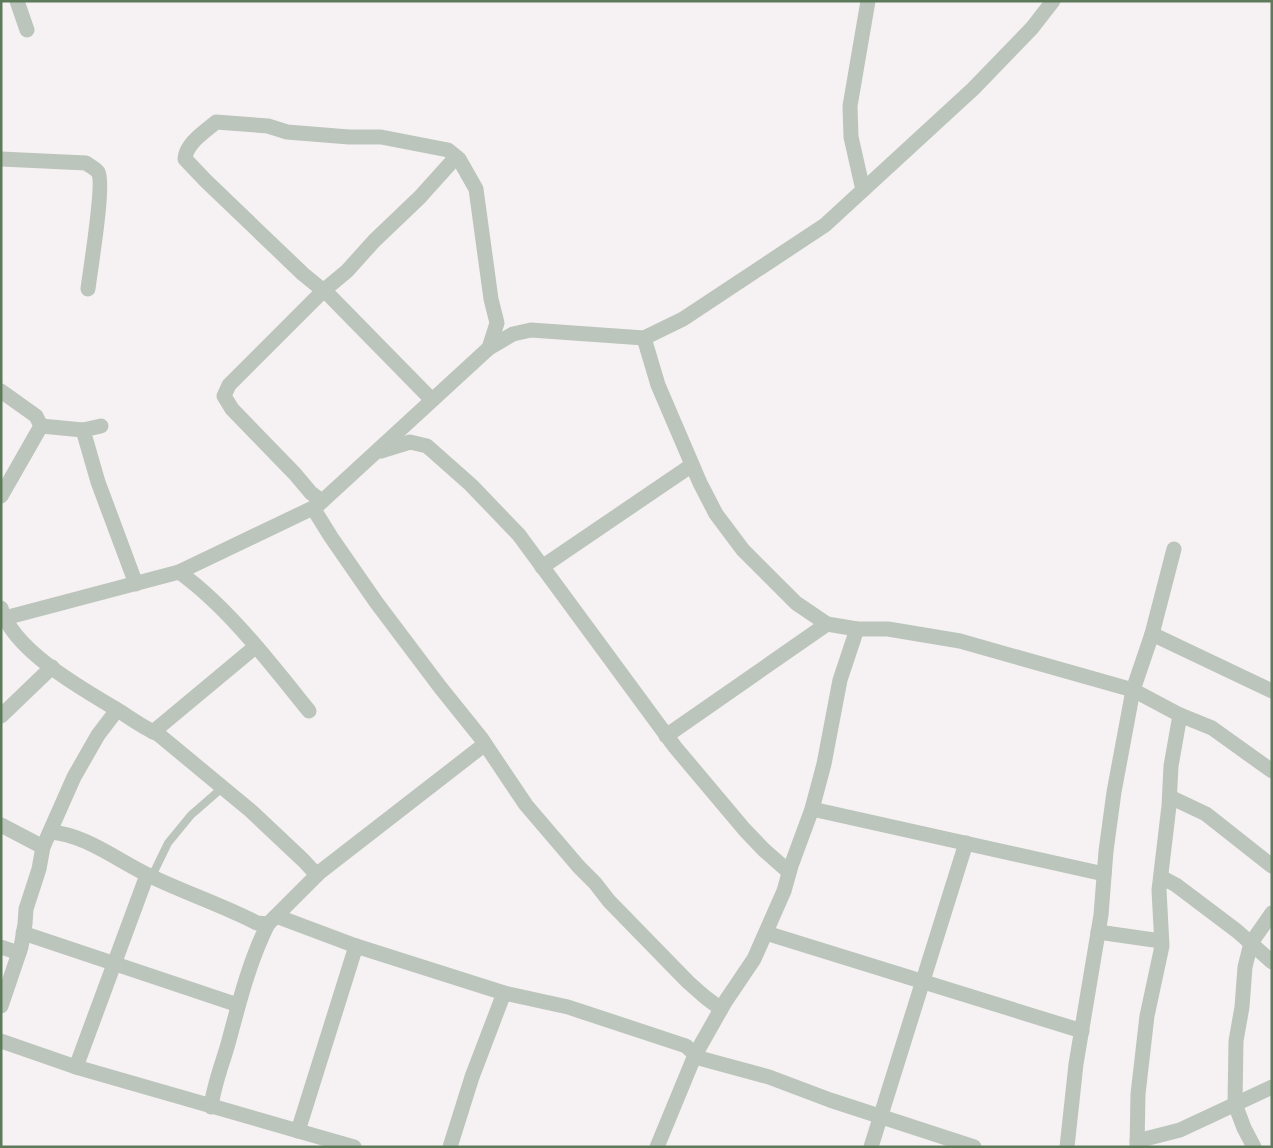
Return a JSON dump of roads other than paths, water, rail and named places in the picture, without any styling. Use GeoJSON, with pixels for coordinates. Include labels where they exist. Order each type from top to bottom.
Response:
{"type":"FeatureCollection","features":[{"type":"Feature","properties":{"kind":"street"},"geometry":{"type":"LineString","coordinates":[[18,1],[27,30]]}},
{"type":"Feature","properties":{"kind":"street"},"geometry":{"type":"LineString","coordinates":[[863,190],[851,137],[850,106],[868,1]]}},
{"type":"Feature","properties":{"kind":"street"},"geometry":{"type":"LineString","coordinates":[[317,875],[284,841],[158,734],[99,700],[30,650],[2,615],[136,584],[179,572],[317,504],[489,348],[513,334],[531,330],[644,338],[683,319],[825,225],[973,89],[1032,28],[1054,1]]}},
{"type":"Feature","properties":{"kind":"street"},"geometry":{"type":"LineString","coordinates":[[432,400],[324,291],[302,274],[206,181],[186,159],[190,146],[216,122],[268,126],[288,132],[349,137],[381,137],[448,150],[456,156],[476,189],[496,323],[489,348]]}},
{"type":"Feature","properties":{"kind":"street"},"geometry":{"type":"LineString","coordinates":[[456,156],[420,197],[235,378],[224,396],[232,409],[311,493],[331,537],[376,602],[484,744],[526,805],[609,901],[688,982],[721,1009]]}},
{"type":"Feature","properties":{"kind":"street"},"geometry":{"type":"LineString","coordinates":[[1,159],[86,163],[99,173],[98,208],[88,288]]}},
{"type":"Feature","properties":{"kind":"street"},"geometry":{"type":"LineString","coordinates":[[644,338],[658,385],[692,465],[716,514],[743,550],[796,604],[828,624],[857,628],[888,629],[960,641],[1134,690],[1180,715],[1212,728],[1272,771]]}},
{"type":"Feature","properties":{"kind":"street"},"geometry":{"type":"LineString","coordinates":[[1,391],[36,416],[41,426]]}},
{"type":"Feature","properties":{"kind":"street"},"geometry":{"type":"LineString","coordinates":[[41,426],[83,430],[100,426]]}},
{"type":"Feature","properties":{"kind":"street"},"geometry":{"type":"LineString","coordinates":[[1,496],[41,426]]}},
{"type":"Feature","properties":{"kind":"street"},"geometry":{"type":"LineString","coordinates":[[83,430],[98,482],[136,584]]}},
{"type":"Feature","properties":{"kind":"street"},"geometry":{"type":"LineString","coordinates":[[375,453],[410,442],[427,446],[471,485],[519,535],[666,736],[744,829],[789,872]]}},
{"type":"Feature","properties":{"kind":"street"},"geometry":{"type":"LineString","coordinates":[[542,566],[692,465]]}},
{"type":"Feature","properties":{"kind":"street"},"geometry":{"type":"LineString","coordinates":[[1067,1147],[1076,1064],[1098,932],[1114,792],[1134,690],[1152,634],[1174,550]]}},
{"type":"Feature","properties":{"kind":"street"},"geometry":{"type":"LineString","coordinates":[[179,572],[224,610],[309,711]]}},
{"type":"Feature","properties":{"kind":"street"},"geometry":{"type":"LineString","coordinates":[[666,736],[828,624]]}},
{"type":"Feature","properties":{"kind":"street"},"geometry":{"type":"LineString","coordinates":[[657,1147],[695,1054],[721,1009],[754,959],[784,891],[812,809],[824,764],[840,680],[857,628]]}},
{"type":"Feature","properties":{"kind":"street"},"geometry":{"type":"LineString","coordinates":[[1152,634],[1272,691]]}},
{"type":"Feature","properties":{"kind":"street"},"geometry":{"type":"LineString","coordinates":[[153,732],[255,647]]}},
{"type":"Feature","properties":{"kind":"street"},"geometry":{"type":"LineString","coordinates":[[1,716],[52,667]]}},
{"type":"Feature","properties":{"kind":"street"},"geometry":{"type":"LineString","coordinates":[[1,1006],[24,934],[26,909],[39,869],[43,846],[74,777],[98,735],[117,710]]}},
{"type":"Feature","properties":{"kind":"street"},"geometry":{"type":"LineString","coordinates":[[1180,715],[1171,766],[1170,797],[1159,890],[1161,941],[1147,1016],[1138,1094],[1137,1144],[1180,1130],[1272,1087]]}},
{"type":"Feature","properties":{"kind":"street"},"geometry":{"type":"LineString","coordinates":[[211,1106],[214,1086],[228,1045],[253,956],[272,920],[317,875],[484,744]]}},
{"type":"Feature","properties":{"kind":"street"},"geometry":{"type":"LineString","coordinates":[[1170,797],[1206,814],[1272,866]]}},
{"type":"Feature","properties":{"kind":"street"},"geometry":{"type":"LineString","coordinates":[[812,809],[1104,874]]}},
{"type":"Feature","properties":{"kind":"street"},"geometry":{"type":"LineString","coordinates":[[1,825],[43,846]]}},
{"type":"Feature","properties":{"kind":"street"},"geometry":{"type":"LineString","coordinates":[[50,832],[60,833],[96,847],[150,876],[257,923],[272,920],[504,992],[568,1007],[686,1046],[699,1058],[768,1077],[830,1100],[974,1147]]}},
{"type":"Feature","properties":{"kind":"street"},"geometry":{"type":"LineString","coordinates":[[871,1147],[966,843]]}},
{"type":"Feature","properties":{"kind":"street"},"geometry":{"type":"LineString","coordinates":[[76,1067],[114,964],[150,876]]}},
{"type":"Feature","properties":{"kind":"street"},"geometry":{"type":"LineString","coordinates":[[1161,877],[1176,885],[1251,943],[1272,962]]}},
{"type":"Feature","properties":{"kind":"street"},"geometry":{"type":"LineString","coordinates":[[1254,1147],[1235,1104],[1236,1040],[1242,1007],[1245,967],[1251,943],[1272,913]]}},
{"type":"Feature","properties":{"kind":"street"},"geometry":{"type":"LineString","coordinates":[[766,932],[1082,1031]]}},
{"type":"Feature","properties":{"kind":"street"},"geometry":{"type":"LineString","coordinates":[[1098,932],[1161,941]]}},
{"type":"Feature","properties":{"kind":"street"},"geometry":{"type":"LineString","coordinates":[[24,934],[238,1006]]}},
{"type":"Feature","properties":{"kind":"street"},"geometry":{"type":"LineString","coordinates":[[298,1131],[356,946]]}},
{"type":"Feature","properties":{"kind":"street"},"geometry":{"type":"LineString","coordinates":[[1,947],[19,953]]}},
{"type":"Feature","properties":{"kind":"street"},"geometry":{"type":"LineString","coordinates":[[453,1146],[472,1077],[504,992]]}},
{"type":"Feature","properties":{"kind":"street"},"geometry":{"type":"LineString","coordinates":[[1,1041],[76,1067],[354,1147]]}},
{"type":"Feature","properties":{"kind":"lane"},"geometry":{"type":"LineString","coordinates":[[150,876],[168,843],[191,815],[222,788]]}}]}
